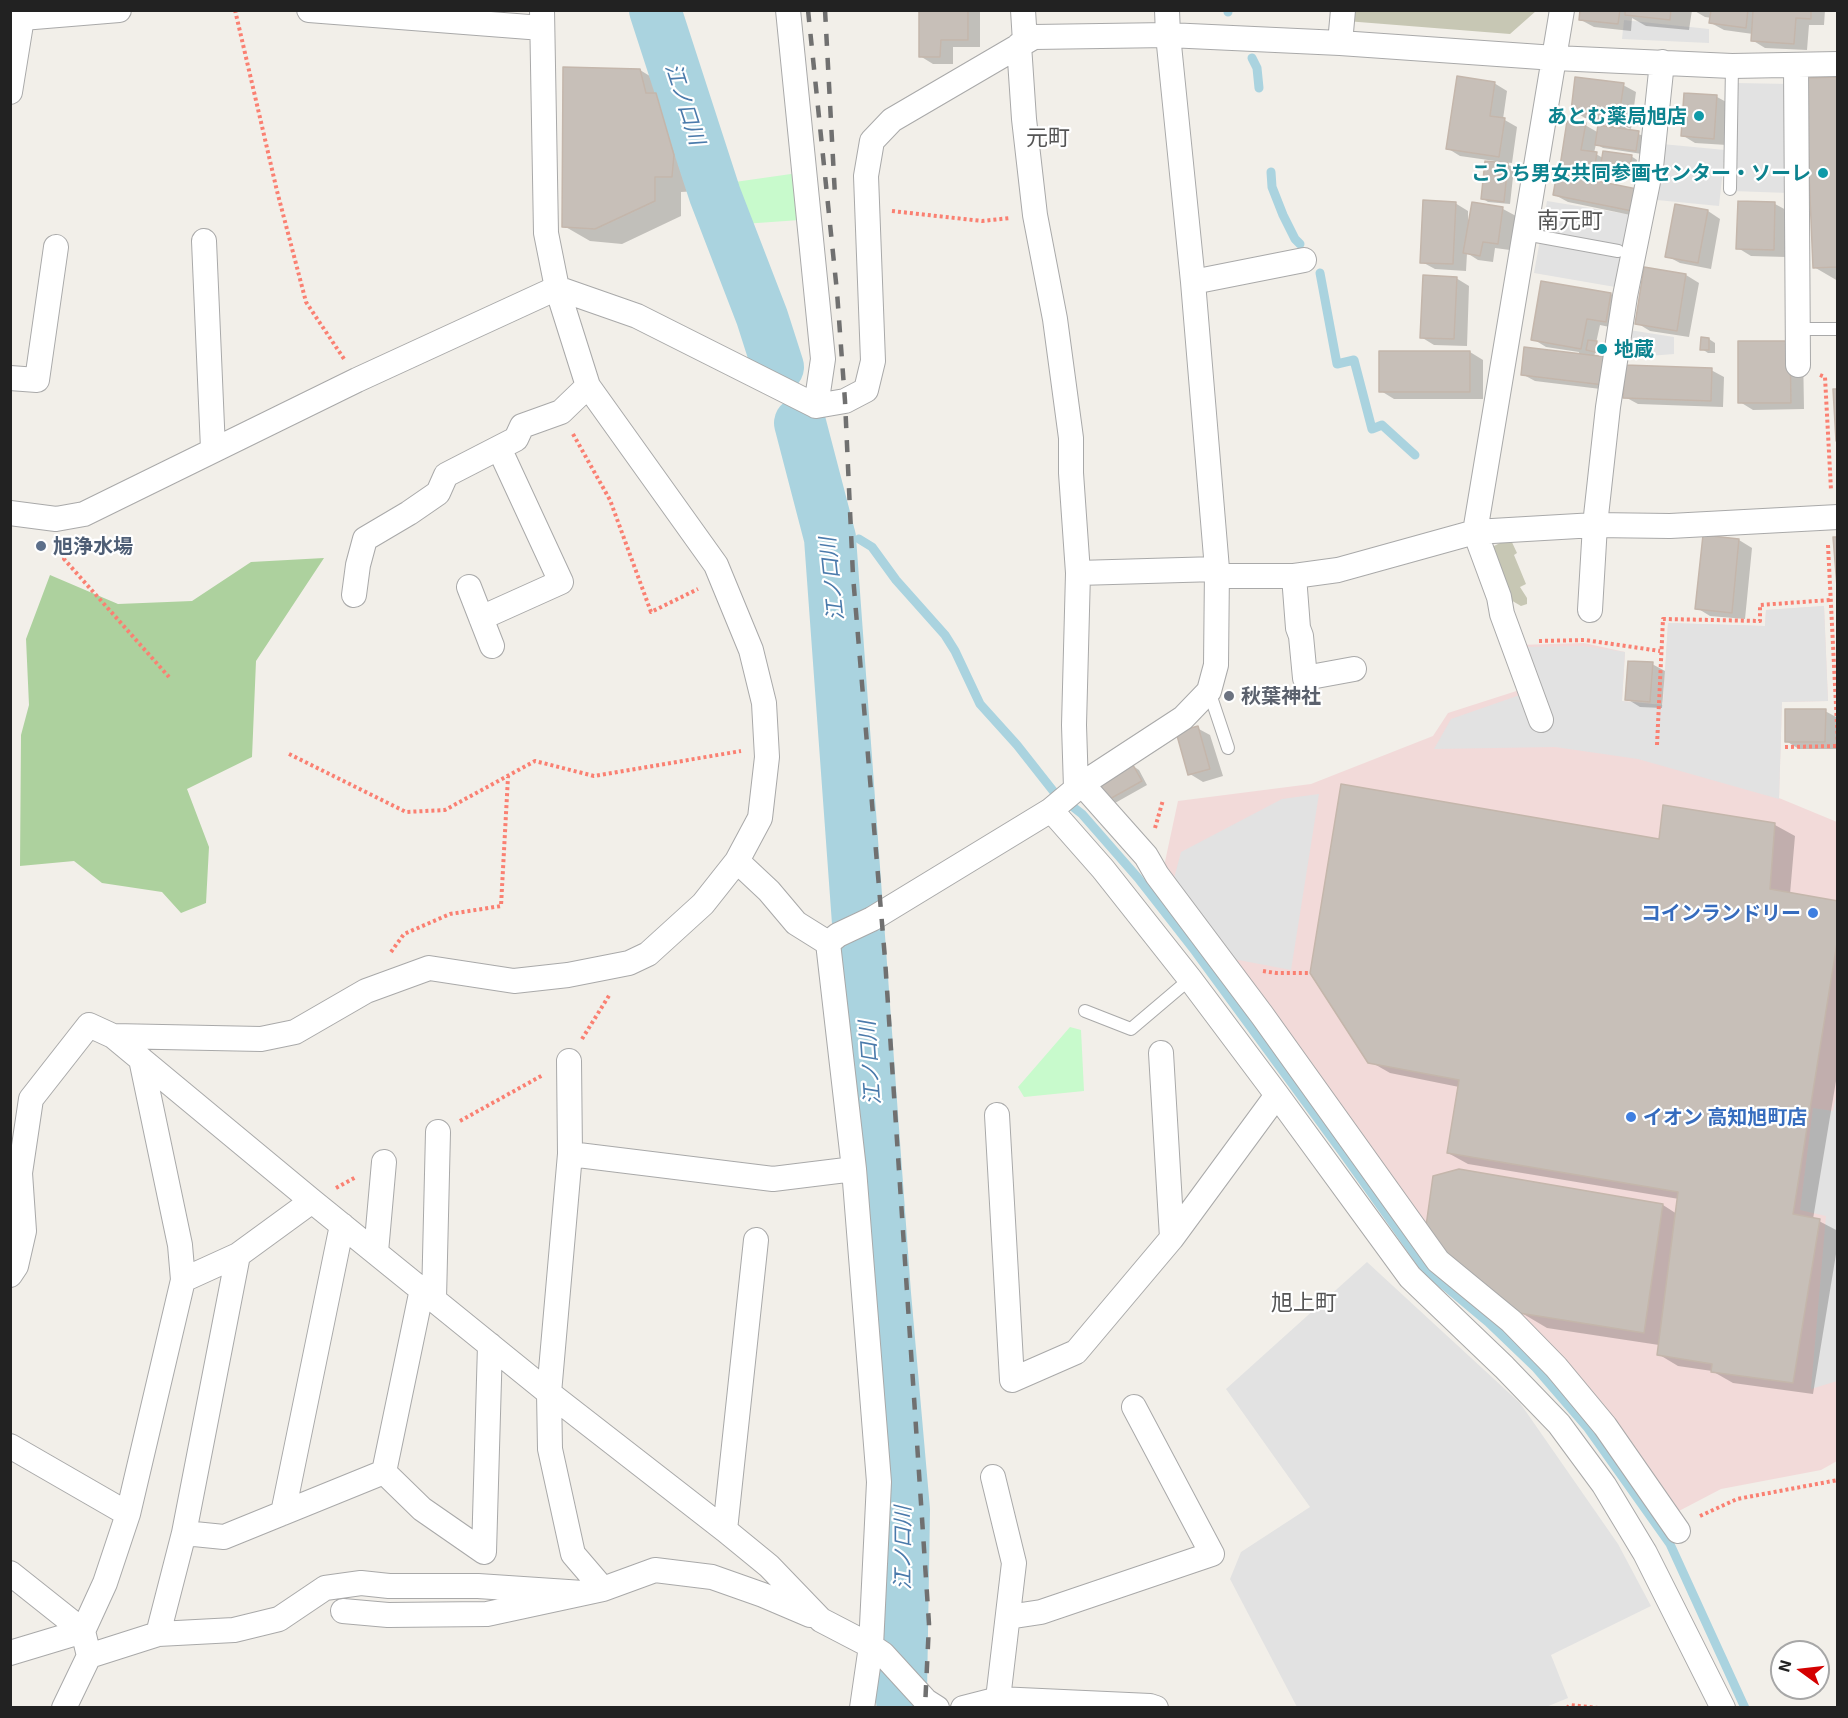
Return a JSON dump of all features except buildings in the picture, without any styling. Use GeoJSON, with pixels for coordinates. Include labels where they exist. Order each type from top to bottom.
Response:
{"type":"FeatureCollection","features":[{"type":"Feature","properties":{"kind":"street"},"geometry":{"type":"LineString","coordinates":[[10,92],[22,14],[119,10]]}},
{"type":"Feature","properties":{"kind":"street"},"geometry":{"type":"LineString","coordinates":[[113,1036],[261,1039],[295,1032],[366,990],[429,968],[514,981],[568,975],[629,963],[648,954],[703,904],[737,861],[760,818],[766,747],[764,703],[751,650],[716,565],[588,387],[557,288],[546,233],[542,19],[309,10]]}},
{"type":"Feature","properties":{"kind":"street"},"geometry":{"type":"LineString","coordinates":[[788,10],[824,359],[816,406]]}},
{"type":"Feature","properties":{"kind":"street"},"geometry":{"type":"LineString","coordinates":[[1023,10],[1024,119],[1035,215],[1064,379],[1071,438],[1071,473],[1078,573],[1074,725],[1077,788],[1146,856],[1157,875],[1224,963],[1438,1261],[1511,1321],[1517,1353],[1559,1424],[1604,1485],[1663,1541]]}},
{"type":"Feature","properties":{"kind":"street"},"geometry":{"type":"LineString","coordinates":[[833,939],[872,919],[1052,809],[1077,788],[1183,718],[1209,690],[1216,665],[1217,573],[1193,282],[1167,10]]}},
{"type":"Feature","properties":{"kind":"street"},"geometry":{"type":"LineString","coordinates":[[1340,43],[1342,10]]}},
{"type":"Feature","properties":{"kind":"street"},"geometry":{"type":"LineString","coordinates":[[1541,720],[1474,532],[1562,10]]}},
{"type":"Feature","properties":{"kind":"street"},"geometry":{"type":"LineString","coordinates":[[10,513],[56,519],[84,514],[357,380],[557,288],[637,316],[816,406],[845,401],[866,390],[873,361],[866,176],[872,141],[892,120],[1034,37],[1168,35],[1732,66],[1838,64]]}},
{"type":"Feature","properties":{"kind":"street"},"geometry":{"type":"LineString","coordinates":[[1590,610],[1595,525],[1608,407],[1625,296],[1651,167],[1662,62]]}},
{"type":"Feature","properties":{"kind":"street"},"geometry":{"type":"LineString","coordinates":[[1796,66],[1798,365]]}},
{"type":"Feature","properties":{"kind":"street"},"geometry":{"type":"LineString","coordinates":[[204,241],[213,449]]}},
{"type":"Feature","properties":{"kind":"street"},"geometry":{"type":"LineString","coordinates":[[10,378],[37,380],[56,247]]}},
{"type":"Feature","properties":{"kind":"street"},"geometry":{"type":"LineString","coordinates":[[1193,282],[1304,260]]}},
{"type":"Feature","properties":{"kind":"street"},"geometry":{"type":"LineString","coordinates":[[354,595],[358,565],[365,539],[438,493],[446,475],[516,439],[522,426],[561,412],[588,387]]}},
{"type":"Feature","properties":{"kind":"street"},"geometry":{"type":"LineString","coordinates":[[481,618],[561,582],[499,448]]}},
{"type":"Feature","properties":{"kind":"street"},"geometry":{"type":"LineString","coordinates":[[1078,573],[1217,573],[1294,576],[1338,570],[1474,532],[1595,525],[1670,526],[1832,518]]}},
{"type":"Feature","properties":{"kind":"street"},"geometry":{"type":"LineString","coordinates":[[1294,576],[1305,678],[1354,669]]}},
{"type":"Feature","properties":{"kind":"street"},"geometry":{"type":"LineString","coordinates":[[469,586],[492,646]]}},
{"type":"Feature","properties":{"kind":"street"},"geometry":{"type":"LineString","coordinates":[[1052,809],[1190,979],[1410,1277],[1517,1353],[1556,1367],[1605,1426],[1663,1541],[1723,1707]]}},
{"type":"Feature","properties":{"kind":"street"},"geometry":{"type":"LineString","coordinates":[[737,861],[796,923],[833,939]]}},
{"type":"Feature","properties":{"kind":"street"},"geometry":{"type":"LineString","coordinates":[[833,939],[879,1482],[877,1650],[862,1707]]}},
{"type":"Feature","properties":{"kind":"street"},"geometry":{"type":"LineString","coordinates":[[10,1121],[31,1099],[89,1025],[113,1036],[549,1393],[769,1566],[821,1620]]}},
{"type":"Feature","properties":{"kind":"street"},"geometry":{"type":"LineString","coordinates":[[1161,1053],[1172,1238]]}},
{"type":"Feature","properties":{"kind":"street"},"geometry":{"type":"LineString","coordinates":[[10,1653],[82,1631],[105,1583],[128,1514],[183,1280],[180,1245],[141,1059]]}},
{"type":"Feature","properties":{"kind":"street"},"geometry":{"type":"LineString","coordinates":[[569,1061],[570,1154],[549,1393],[550,1449],[573,1554],[593,1591]]}},
{"type":"Feature","properties":{"kind":"street"},"geometry":{"type":"LineString","coordinates":[[997,1115],[1012,1380],[1076,1352],[1172,1238],[1277,1095]]}},
{"type":"Feature","properties":{"kind":"street"},"geometry":{"type":"LineString","coordinates":[[10,1275],[16,1266],[24,1231],[20,1173],[31,1099]]}},
{"type":"Feature","properties":{"kind":"street"},"geometry":{"type":"LineString","coordinates":[[384,1472],[428,1294],[438,1132]]}},
{"type":"Feature","properties":{"kind":"street"},"geometry":{"type":"LineString","coordinates":[[570,1154],[773,1179],[854,1169]]}},
{"type":"Feature","properties":{"kind":"street"},"geometry":{"type":"LineString","coordinates":[[376,1252],[384,1162]]}},
{"type":"Feature","properties":{"kind":"street"},"geometry":{"type":"LineString","coordinates":[[183,1280],[238,1255],[312,1201]]}},
{"type":"Feature","properties":{"kind":"street"},"geometry":{"type":"LineString","coordinates":[[283,1513],[342,1224]]}},
{"type":"Feature","properties":{"kind":"street"},"geometry":{"type":"LineString","coordinates":[[725,1530],[756,1240]]}},
{"type":"Feature","properties":{"kind":"street"},"geometry":{"type":"LineString","coordinates":[[158,1634],[184,1533],[238,1255]]}},
{"type":"Feature","properties":{"kind":"street"},"geometry":{"type":"LineString","coordinates":[[384,1472],[422,1509],[484,1552],[490,1345]]}},
{"type":"Feature","properties":{"kind":"street"},"geometry":{"type":"LineString","coordinates":[[1008,1617],[1041,1612],[1212,1554],[1134,1407]]}},
{"type":"Feature","properties":{"kind":"street"},"geometry":{"type":"LineString","coordinates":[[10,1446],[128,1514]]}},
{"type":"Feature","properties":{"kind":"street"},"geometry":{"type":"LineString","coordinates":[[184,1533],[224,1537],[384,1472]]}},
{"type":"Feature","properties":{"kind":"street"},"geometry":{"type":"LineString","coordinates":[[993,1477],[1014,1563],[998,1699]]}},
{"type":"Feature","properties":{"kind":"street"},"geometry":{"type":"LineString","coordinates":[[343,1611],[388,1616],[487,1614],[593,1591],[655,1570],[712,1577],[763,1595],[821,1620],[877,1650],[926,1701],[937,1707]]}},
{"type":"Feature","properties":{"kind":"street"},"geometry":{"type":"LineString","coordinates":[[10,1573],[82,1631],[89,1656],[64,1707]]}},
{"type":"Feature","properties":{"kind":"street"},"geometry":{"type":"LineString","coordinates":[[89,1656],[158,1634],[234,1630],[279,1619],[325,1588],[360,1583],[389,1586],[593,1591]]}},
{"type":"Feature","properties":{"kind":"street"},"geometry":{"type":"LineString","coordinates":[[963,1707],[998,1699],[1156,1707]]}},
{"type":"Feature","properties":{"kind":"lane"},"geometry":{"type":"LineString","coordinates":[[1730,189],[1732,66]]}},
{"type":"Feature","properties":{"kind":"lane"},"geometry":{"type":"LineString","coordinates":[[1525,234],[1618,250]]}},
{"type":"Feature","properties":{"kind":"lane"},"geometry":{"type":"LineString","coordinates":[[1797,329],[1838,329]]}},
{"type":"Feature","properties":{"kind":"lane"},"geometry":{"type":"LineString","coordinates":[[1209,690],[1228,748]]}},
{"type":"Feature","properties":{"kind":"lane"},"geometry":{"type":"LineString","coordinates":[[1085,1011],[1131,1029],[1190,979]]}},
{"type":"Feature","properties":{"kind":"path"},"geometry":{"type":"LineString","coordinates":[[235,10],[306,302],[357,380]]}},
{"type":"Feature","properties":{"kind":"path"},"geometry":{"type":"LineString","coordinates":[[868,209],[982,221],[1035,215]]}},
{"type":"Feature","properties":{"kind":"path"},"geometry":{"type":"LineString","coordinates":[[1785,747],[1838,745],[1830,600],[1832,518],[1825,378],[1798,365]]}},
{"type":"Feature","properties":{"kind":"path"},"geometry":{"type":"LineString","coordinates":[[561,412],[610,500],[651,612],[721,577]]}},
{"type":"Feature","properties":{"kind":"path"},"geometry":{"type":"LineString","coordinates":[[64,559],[169,677]]}},
{"type":"Feature","properties":{"kind":"path"},"geometry":{"type":"LineString","coordinates":[[1657,745],[1663,619],[1760,621],[1760,605],[1830,600]]}},
{"type":"Feature","properties":{"kind":"path"},"geometry":{"type":"LineString","coordinates":[[1513,643],[1585,640],[1660,651]]}},
{"type":"Feature","properties":{"kind":"path"},"geometry":{"type":"LineString","coordinates":[[289,754],[406,812],[445,810],[535,761],[594,776],[766,747]]}},
{"type":"Feature","properties":{"kind":"path"},"geometry":{"type":"LineString","coordinates":[[391,953],[404,934],[450,914],[501,906],[508,776]]}},
{"type":"Feature","properties":{"kind":"path"},"geometry":{"type":"LineString","coordinates":[[438,1132],[569,1061],[629,963]]}},
{"type":"Feature","properties":{"kind":"path"},"geometry":{"type":"LineString","coordinates":[[1224,963],[1276,973],[1310,973]]}},
{"type":"Feature","properties":{"kind":"path"},"geometry":{"type":"LineString","coordinates":[[312,1201],[384,1162]]}},
{"type":"Feature","properties":{"kind":"path"},"geometry":{"type":"LineString","coordinates":[[1663,1541],[1708,1511],[1737,1499],[1838,1480]]}},
{"type":"Feature","properties":{"kind":"path"},"geometry":{"type":"LineString","coordinates":[[1567,1707],[1570,1705],[1598,1707]]}},
{"type":"Feature","properties":{"kind":"shaded area"},"geometry":{"type":"Polygon","coordinates":[[[1347,11],[1536,11],[1510,34],[1346,21],[1347,11]]]}},
{"type":"Feature","properties":{"kind":"shaded area"},"geometry":{"type":"Polygon","coordinates":[[[1624,20],[1709,29],[1709,43],[1622,39],[1624,20]]]}},
{"type":"Feature","properties":{"kind":"shaded area"},"geometry":{"type":"Polygon","coordinates":[[[1736,83],[1790,84],[1788,193],[1733,191],[1736,83]]]}},
{"type":"Feature","properties":{"kind":"shaded area"},"geometry":{"type":"Polygon","coordinates":[[[1662,144],[1725,150],[1719,206],[1657,200],[1662,144]]]}},
{"type":"Feature","properties":{"kind":"shaded area"},"geometry":{"type":"Polygon","coordinates":[[[1547,201],[1633,215],[1621,288],[1534,273],[1547,201]]]}},
{"type":"Feature","properties":{"kind":"shaded area"},"geometry":{"type":"Polygon","coordinates":[[[1629,330],[1674,337],[1674,354],[1624,358],[1629,330]]]}},
{"type":"Feature","properties":{"kind":"shaded area"},"geometry":{"type":"Polygon","coordinates":[[[1510,538],[1517,553],[1514,555],[1526,584],[1520,587],[1527,598],[1527,604],[1521,606],[1509,599],[1488,549],[1510,538]]]}},
{"type":"Feature","properties":{"kind":"shaded area"},"geometry":{"type":"Polygon","coordinates":[[[1824,606],[1828,701],[1782,702],[1779,798],[1837,822],[1837,1461],[1821,1470],[1721,1489],[1677,1512],[1441,1255],[1163,871],[1178,801],[1311,784],[1433,736],[1448,713],[1532,686],[1518,645],[1584,643],[1625,652],[1622,701],[1663,705],[1668,623],[1765,626],[1766,610],[1824,606]]]}},
{"type":"Feature","properties":{"kind":"shaded area"},"geometry":{"type":"Polygon","coordinates":[[[1824,606],[1828,701],[1782,702],[1779,799],[1638,759],[1555,747],[1434,749],[1451,719],[1537,689],[1523,647],[1583,646],[1625,652],[1622,701],[1663,705],[1668,623],[1765,626],[1766,610],[1824,606]]]}},
{"type":"Feature","properties":{"kind":"shaded area"},"geometry":{"type":"Polygon","coordinates":[[[1319,794],[1291,970],[1228,958],[1172,886],[1181,852],[1282,799],[1319,794]]]}},
{"type":"Feature","properties":{"kind":"shaded area"},"geometry":{"type":"Polygon","coordinates":[[[1837,1091],[1837,1381],[1811,1389],[1826,1216],[1800,1210],[1813,1108],[1833,1111],[1837,1091]]]}},
{"type":"Feature","properties":{"kind":"shaded area"},"geometry":{"type":"Polygon","coordinates":[[[1367,1262],[1520,1403],[1618,1544],[1651,1606],[1551,1655],[1568,1698],[1546,1707],[1297,1707],[1230,1579],[1241,1552],[1310,1507],[1226,1389],[1367,1262]]]}},
{"type":"Feature","properties":{"kind":"green space"},"geometry":{"type":"Polygon","coordinates":[[[798,173],[800,220],[743,224],[721,184],[798,173]]]}},
{"type":"Feature","properties":{"kind":"green space"},"geometry":{"type":"Polygon","coordinates":[[[324,558],[256,661],[252,757],[187,789],[209,847],[206,903],[181,913],[162,892],[102,883],[74,861],[20,866],[21,735],[29,705],[26,639],[50,575],[118,604],[192,601],[251,562],[324,558]]]}},
{"type":"Feature","properties":{"kind":"green space"},"geometry":{"type":"Polygon","coordinates":[[[1070,1027],[1081,1030],[1084,1091],[1024,1097],[1018,1087],[1070,1027]]]}},
{"type":"Feature","properties":{"kind":"waterway","name":"江ノ口川"},"geometry":{"type":"LineString","coordinates":[[655,10],[715,195],[762,317],[778,367]]}},
{"type":"Feature","properties":{"kind":"waterway"},"geometry":{"type":"LineString","coordinates":[[1252,58],[1257,68],[1259,88]]}},
{"type":"Feature","properties":{"kind":"waterway"},"geometry":{"type":"LineString","coordinates":[[1271,172],[1272,187],[1283,215],[1300,244]]}},
{"type":"Feature","properties":{"kind":"waterway"},"geometry":{"type":"LineString","coordinates":[[1320,273],[1337,364],[1354,360],[1372,429],[1382,425],[1415,455]]}},
{"type":"Feature","properties":{"kind":"waterway","name":"江ノ口川"},"geometry":{"type":"LineString","coordinates":[[800,423],[830,538],[885,1294],[904,1510],[901,1693],[903,1708]]}},
{"type":"Feature","properties":{"kind":"waterway"},"geometry":{"type":"LineString","coordinates":[[859,539],[872,547],[896,580],[945,635],[980,704],[1017,745],[1054,792],[1082,814],[1138,878],[1195,951],[1426,1270],[1488,1322],[1536,1368],[1587,1427],[1670,1544],[1745,1708]]}},
{"type":"Feature","properties":{"kind":"railway"},"geometry":{"type":"LineString","coordinates":[[808,10],[837,292],[845,401],[853,576],[885,959],[929,1624],[925,1708]]}},
{"type":"Feature","properties":{"kind":"railway"},"geometry":{"type":"LineString","coordinates":[[825,10],[835,196]]}},
{"type":"Feature","properties":{"kind":"place","name":"あとむ薬局旭店"},"geometry":{"type":"Point","coordinates":[1699,116]}},
{"type":"Feature","properties":{"kind":"place","name":"こうち男女共同参画センター・ソーレ"},"geometry":{"type":"Point","coordinates":[1823,173]}},
{"type":"Feature","properties":{"kind":"place","name":"地蔵"},"geometry":{"type":"Point","coordinates":[1602,349]}},
{"type":"Feature","properties":{"kind":"place","name":"旭浄水場"},"geometry":{"type":"Point","coordinates":[41,546]}},
{"type":"Feature","properties":{"kind":"place","name":"秋葉神社"},"geometry":{"type":"Point","coordinates":[1229,696]}},
{"type":"Feature","properties":{"kind":"place","name":"コインランドリー"},"geometry":{"type":"Point","coordinates":[1813,913]}},
{"type":"Feature","properties":{"kind":"place","name":"イオン 高知旭町店"},"geometry":{"type":"Point","coordinates":[1631,1117]}},
{"type":"Feature","properties":{"kind":"district","name":"元町"},"geometry":{"type":"Point","coordinates":[1048,138]}},
{"type":"Feature","properties":{"kind":"district","name":"南元町"},"geometry":{"type":"Point","coordinates":[1570,221]}},
{"type":"Feature","properties":{"kind":"district","name":"旭上町"},"geometry":{"type":"Point","coordinates":[1304,1303]}}]}
